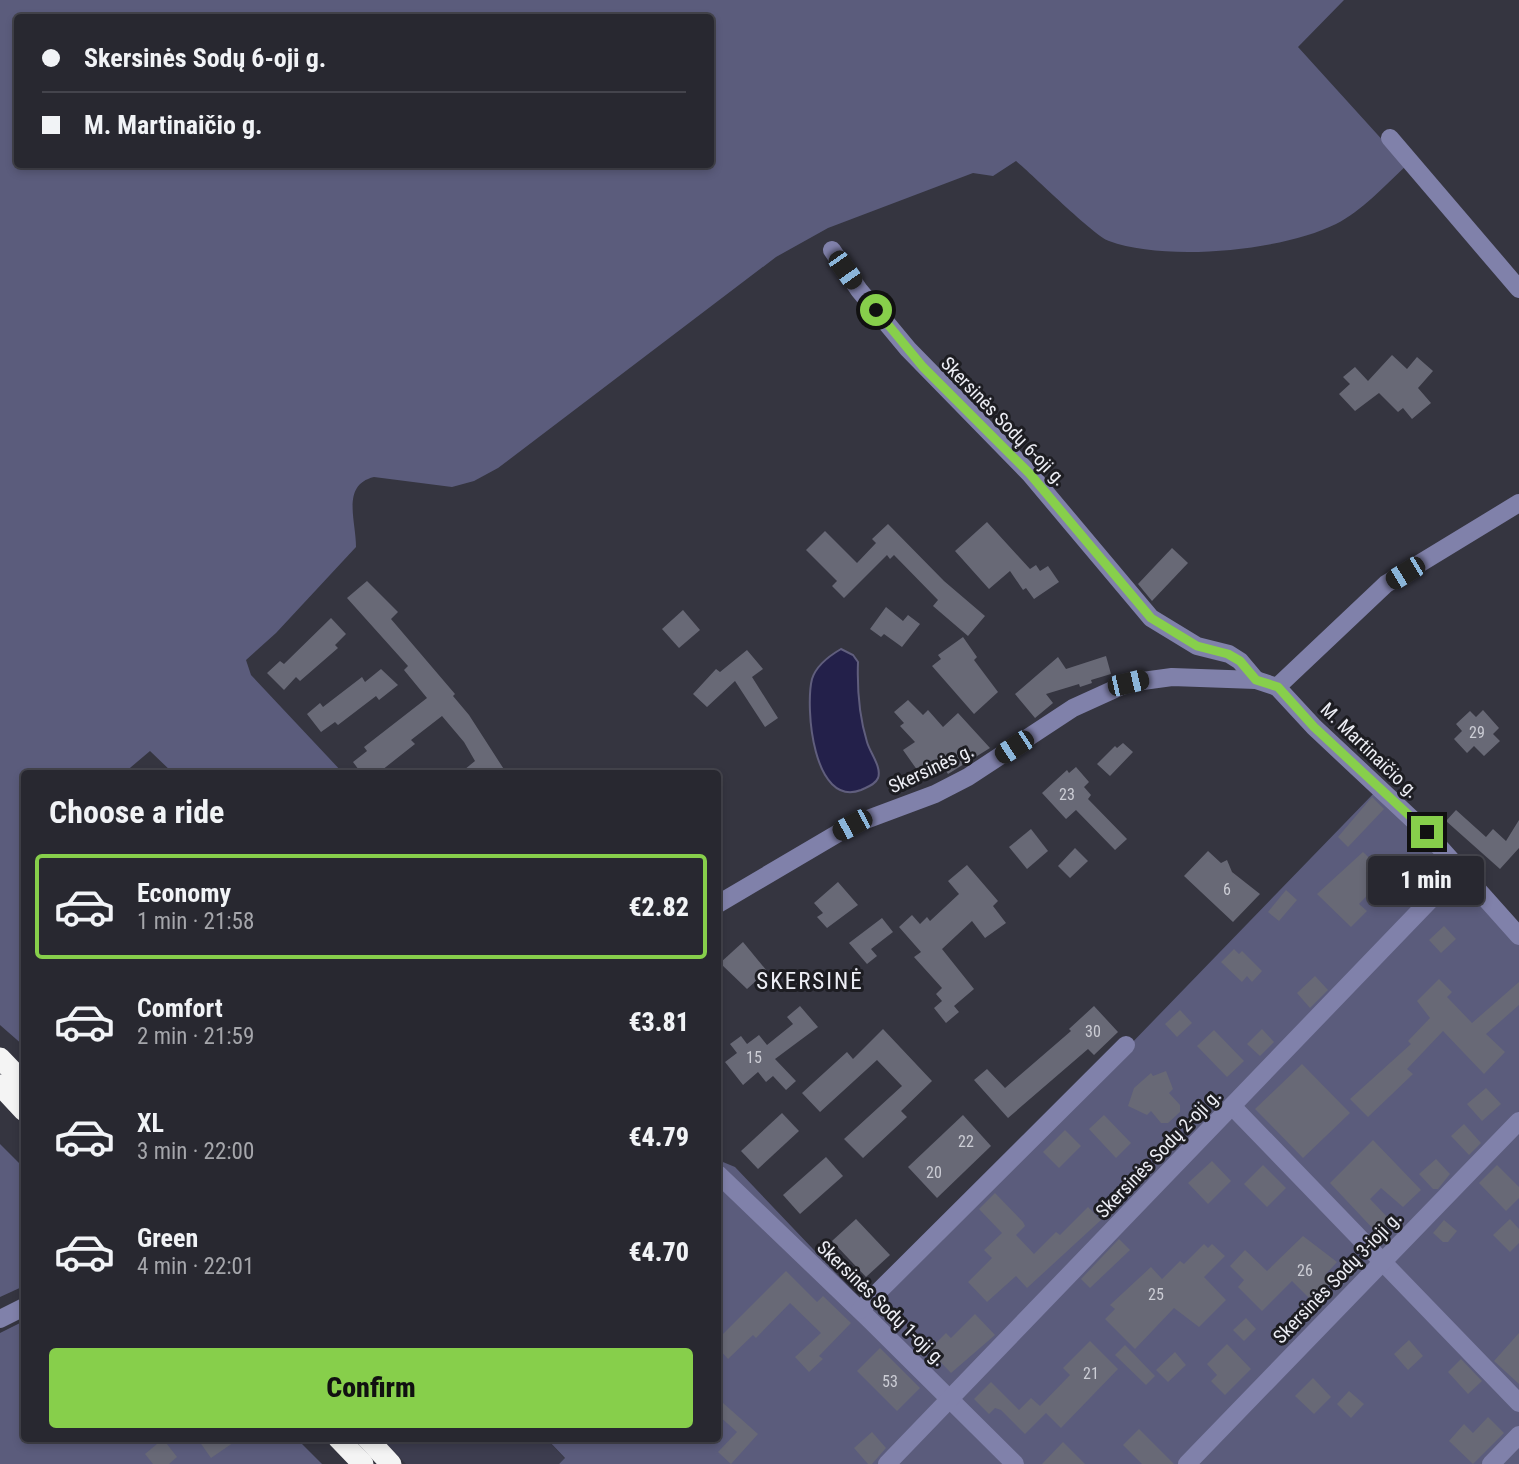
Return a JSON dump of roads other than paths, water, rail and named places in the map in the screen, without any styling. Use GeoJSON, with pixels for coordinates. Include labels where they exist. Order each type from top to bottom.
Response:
{"type":"FeatureCollection","features":[{"type":"Feature","properties":{"kind":"highway"},"geometry":{"type":"LineString","coordinates":[[0,1058],[21,1080]]}},
{"type":"Feature","properties":{"kind":"highway"},"geometry":{"type":"LineString","coordinates":[[0,1085],[21,1108]]}},
{"type":"Feature","properties":{"kind":"highway"},"geometry":{"type":"LineString","coordinates":[[342,1442],[363,1464]]}},
{"type":"Feature","properties":{"kind":"highway"},"geometry":{"type":"LineString","coordinates":[[371,1442],[391,1464]]}},
{"type":"Feature","properties":{"kind":"street"},"geometry":{"type":"LineString","coordinates":[[1390,138],[1519,289]]}},
{"type":"Feature","properties":{"kind":"street","name":"Skersinės Sodų 6-oji g."},"geometry":{"type":"LineString","coordinates":[[832,250],[859,290],[916,358],[1030,474],[1151,618],[1197,646],[1228,654],[1240,661],[1256,680]]}},
{"type":"Feature","properties":{"kind":"street"},"geometry":{"type":"LineString","coordinates":[[1278,687],[1386,584],[1519,503]]}},
{"type":"Feature","properties":{"kind":"street","name":"Skersinės g."},"geometry":{"type":"LineString","coordinates":[[721,902],[852,825],[935,794],[968,777],[1073,708],[1110,690],[1148,679],[1172,677],[1256,680],[1278,687]]}},
{"type":"Feature","properties":{"kind":"street","name":"M. Martinaičio g."},"geometry":{"type":"LineString","coordinates":[[1278,687],[1314,727],[1427,832],[1519,936]]}},
{"type":"Feature","properties":{"kind":"street","name":"Skersinės Sodų 2-oji g."},"geometry":{"type":"LineString","coordinates":[[887,1464],[1459,870]]}},
{"type":"Feature","properties":{"kind":"street"},"geometry":{"type":"LineString","coordinates":[[860,1310],[1126,1045]]}},
{"type":"Feature","properties":{"kind":"street"},"geometry":{"type":"LineString","coordinates":[[1232,1106],[1519,1403]]}},
{"type":"Feature","properties":{"kind":"street","name":"Skersinės Sodų 3-ioji g."},"geometry":{"type":"LineString","coordinates":[[1188,1464],[1380,1262],[1519,1121]]}},
{"type":"Feature","properties":{"kind":"street","name":"Skersinės Sodų 1-oji g."},"geometry":{"type":"LineString","coordinates":[[721,1177],[1015,1464]]}},
{"type":"Feature","properties":{"kind":"street"},"geometry":{"type":"LineString","coordinates":[[0,1319],[21,1308]]}},
{"type":"Feature","properties":{"kind":"street"},"geometry":{"type":"LineString","coordinates":[[1491,1464],[1519,1435]]}},
{"type":"Feature","properties":{"kind":"district","name":"SKERSINĖ"},"geometry":{"type":"Point","coordinates":[810,981]}}]}
